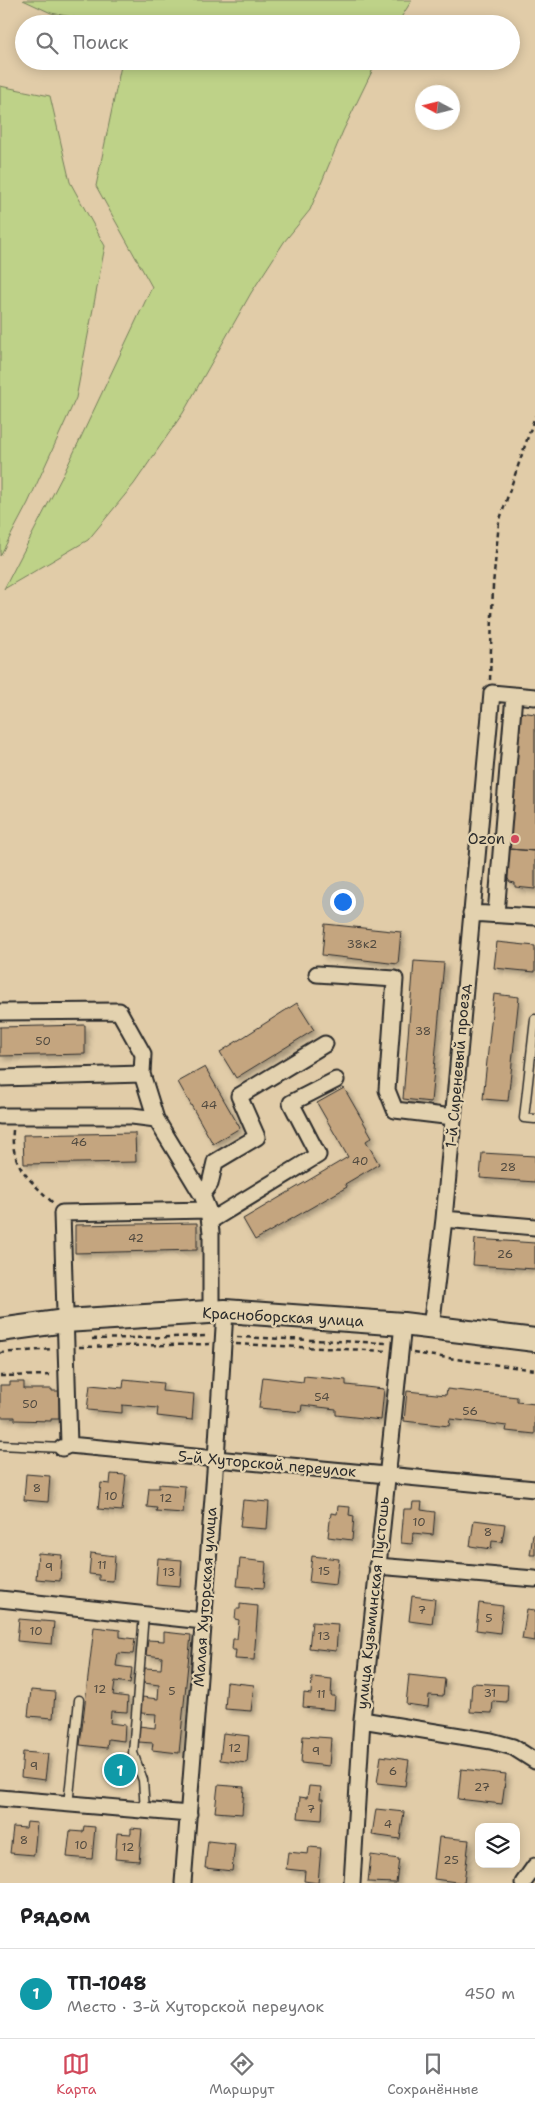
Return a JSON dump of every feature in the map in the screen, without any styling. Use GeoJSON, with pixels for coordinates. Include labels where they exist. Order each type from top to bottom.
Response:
{"type":"FeatureCollection","features":[{"type":"Feature","properties":{"kind":"street"},"geometry":{"type":"LineString","coordinates":[[492,693],[535,697]]}},
{"type":"Feature","properties":{"kind":"street","name":"1-й Сиреневый проезд"},"geometry":{"type":"LineString","coordinates":[[431,1328],[444,1219],[492,693]]}},
{"type":"Feature","properties":{"kind":"street"},"geometry":{"type":"LineString","coordinates":[[496,914],[514,695]]}},
{"type":"Feature","properties":{"kind":"street"},"geometry":{"type":"LineString","coordinates":[[471,913],[535,917]]}},
{"type":"Feature","properties":{"kind":"street"},"geometry":{"type":"LineString","coordinates":[[317,974],[394,979],[387,1090],[395,1110],[453,1117]]}},
{"type":"Feature","properties":{"kind":"street"},"geometry":{"type":"LineString","coordinates":[[0,1012],[119,1011],[143,1054],[142,1074],[156,1119],[202,1195],[209,1216]]}},
{"type":"Feature","properties":{"kind":"street"},"geometry":{"type":"LineString","coordinates":[[202,1195],[210,1184],[215,1162],[257,1136],[239,1096],[325,1044]]}},
{"type":"Feature","properties":{"kind":"street"},"geometry":{"type":"LineString","coordinates":[[0,1078],[142,1074]]}},
{"type":"Feature","properties":{"kind":"street"},"geometry":{"type":"LineString","coordinates":[[66,1446],[62,1213],[209,1216],[318,1155],[291,1103],[336,1080]]}},
{"type":"Feature","properties":{"kind":"street"},"geometry":{"type":"LineString","coordinates":[[0,1116],[132,1116],[156,1119]]}},
{"type":"Feature","properties":{"kind":"street","name":"Малая Хуторская улица"},"geometry":{"type":"LineString","coordinates":[[183,1883],[216,1459],[223,1340],[218,1311],[209,1216]]}},
{"type":"Feature","properties":{"kind":"street"},"geometry":{"type":"LineString","coordinates":[[444,1219],[535,1226]]}},
{"type":"Feature","properties":{"kind":"street","name":"Красноборская улица"},"geometry":{"type":"LineString","coordinates":[[0,1330],[65,1336],[218,1311],[401,1340],[431,1328],[535,1340]]}},
{"type":"Feature","properties":{"kind":"street","name":"улица Кузьминская Пустошь"},"geometry":{"type":"LineString","coordinates":[[352,1883],[362,1720],[401,1340]]}},
{"type":"Feature","properties":{"kind":"street","name":"5-й Хуторской переулок"},"geometry":{"type":"LineString","coordinates":[[66,1446],[535,1490]]}},
{"type":"Feature","properties":{"kind":"street"},"geometry":{"type":"LineString","coordinates":[[377,1566],[535,1579]]}},
{"type":"Feature","properties":{"kind":"street"},"geometry":{"type":"LineString","coordinates":[[0,1599],[203,1621]]}},
{"type":"Feature","properties":{"kind":"street"},"geometry":{"type":"LineString","coordinates":[[362,1720],[491,1741],[513,1747],[535,1761]]}},
{"type":"Feature","properties":{"kind":"street"},"geometry":{"type":"LineString","coordinates":[[0,1798],[189,1814]]}},
{"type":"Feature","properties":{"kind":"street"},"geometry":{"type":"LineString","coordinates":[[523,1883],[535,1866]]}},
{"type":"Feature","properties":{"kind":"lane"},"geometry":{"type":"LineString","coordinates":[[535,1019],[524,1118],[535,1119]]}},
{"type":"Feature","properties":{"kind":"lane","name":"5-й Хуторской переулок"},"geometry":{"type":"LineString","coordinates":[[0,1444],[66,1446]]}},
{"type":"Feature","properties":{"kind":"lane"},"geometry":{"type":"LineString","coordinates":[[144,1614],[132,1753],[143,1780],[145,1811]]}},
{"type":"Feature","properties":{"kind":"lane"},"geometry":{"type":"LineString","coordinates":[[68,1805],[79,1700]]}},
{"type":"Feature","properties":{"kind":"path"},"geometry":{"type":"LineString","coordinates":[[492,693],[489,676],[493,585],[499,522],[535,416]]}},
{"type":"Feature","properties":{"kind":"path"},"geometry":{"type":"LineString","coordinates":[[13,1128],[12,1144],[22,1171],[62,1213]]}},
{"type":"Feature","properties":{"kind":"path"},"geometry":{"type":"LineString","coordinates":[[65,1336],[223,1340],[401,1340]]}},
{"type":"Feature","properties":{"kind":"path"},"geometry":{"type":"LineString","coordinates":[[0,1353],[65,1336],[223,1340],[401,1340],[535,1370]]}},
{"type":"Feature","properties":{"kind":"path"},"geometry":{"type":"LineString","coordinates":[[0,1376],[60,1375]]}},
{"type":"Feature","properties":{"kind":"green space"},"geometry":{"type":"Polygon","coordinates":[[[23,0],[412,0],[403,15],[62,15],[51,13],[23,0]]]}},
{"type":"Feature","properties":{"kind":"green space"},"geometry":{"type":"Polygon","coordinates":[[[120,70],[373,70],[343,131],[310,210],[284,242],[251,293],[183,413],[134,484],[88,540],[4,589],[65,471],[152,287],[96,186],[120,70]]]}},
{"type":"Feature","properties":{"kind":"green space"},"geometry":{"type":"Polygon","coordinates":[[[0,86],[50,96],[70,182],[105,246],[76,398],[28,503],[0,556],[0,86]]]}},
{"type":"Feature","properties":{"kind":"building"},"geometry":{"type":"Polygon","coordinates":[[[520,712],[535,714],[535,851],[509,849],[520,712]]]}},
{"type":"Feature","properties":{"kind":"building"},"geometry":{"type":"Polygon","coordinates":[[[509,849],[535,851],[535,889],[515,887],[515,883],[510,882],[506,876],[509,849]]]}},
{"type":"Feature","properties":{"kind":"building"},"geometry":{"type":"Polygon","coordinates":[[[325,924],[401,932],[398,964],[322,955],[325,924]]]}},
{"type":"Feature","properties":{"kind":"building"},"geometry":{"type":"Polygon","coordinates":[[[497,942],[535,946],[535,972],[494,968],[497,942]]]}},
{"type":"Feature","properties":{"kind":"building"},"geometry":{"type":"Polygon","coordinates":[[[414,961],[444,963],[431,1102],[403,1099],[414,961]]]}},
{"type":"Feature","properties":{"kind":"building"},"geometry":{"type":"Polygon","coordinates":[[[494,994],[519,997],[508,1101],[483,1099],[494,994]]]}},
{"type":"Feature","properties":{"kind":"building"},"geometry":{"type":"Polygon","coordinates":[[[297,1003],[314,1030],[236,1078],[220,1052],[297,1003]]]}},
{"type":"Feature","properties":{"kind":"building"},"geometry":{"type":"Polygon","coordinates":[[[85,1025],[85,1054],[0,1056],[0,1027],[85,1025]]]}},
{"type":"Feature","properties":{"kind":"building"},"geometry":{"type":"Polygon","coordinates":[[[205,1067],[240,1128],[213,1144],[178,1082],[205,1067]]]}},
{"type":"Feature","properties":{"kind":"building"},"geometry":{"type":"Polygon","coordinates":[[[344,1088],[372,1137],[366,1141],[379,1164],[345,1184],[347,1187],[255,1240],[243,1219],[348,1157],[317,1103],[344,1088]]]}},
{"type":"Feature","properties":{"kind":"building"},"geometry":{"type":"Polygon","coordinates":[[[135,1133],[136,1162],[24,1164],[23,1135],[135,1133]]]}},
{"type":"Feature","properties":{"kind":"building"},"geometry":{"type":"Polygon","coordinates":[[[482,1153],[535,1156],[535,1182],[480,1178],[482,1153]]]}},
{"type":"Feature","properties":{"kind":"building"},"geometry":{"type":"Polygon","coordinates":[[[197,1223],[197,1250],[75,1253],[75,1225],[197,1223]]]}},
{"type":"Feature","properties":{"kind":"building"},"geometry":{"type":"Polygon","coordinates":[[[475,1239],[535,1243],[535,1269],[473,1265],[475,1239]]]}},
{"type":"Feature","properties":{"kind":"building"},"geometry":{"type":"Polygon","coordinates":[[[304,1376],[346,1380],[346,1385],[384,1389],[381,1420],[336,1415],[336,1409],[302,1405],[301,1412],[259,1408],[263,1377],[303,1382],[304,1376]]]}},
{"type":"Feature","properties":{"kind":"building"},"geometry":{"type":"Polygon","coordinates":[[[124,1379],[163,1383],[162,1391],[194,1394],[192,1420],[157,1416],[158,1408],[122,1405],[122,1413],[87,1410],[90,1385],[123,1388],[124,1379]]]}},
{"type":"Feature","properties":{"kind":"building"},"geometry":{"type":"Polygon","coordinates":[[[10,1382],[24,1382],[24,1389],[52,1389],[52,1391],[59,1391],[59,1419],[51,1419],[51,1421],[15,1420],[15,1417],[0,1417],[0,1385],[10,1385],[10,1382]]]}},
{"type":"Feature","properties":{"kind":"building"},"geometry":{"type":"Polygon","coordinates":[[[447,1389],[517,1397],[517,1402],[535,1404],[535,1434],[506,1431],[507,1426],[450,1419],[449,1426],[404,1421],[407,1391],[446,1395],[447,1389]]]}},
{"type":"Feature","properties":{"kind":"building"},"geometry":{"type":"Polygon","coordinates":[[[26,1474],[50,1476],[48,1502],[24,1500],[26,1474]]]}},
{"type":"Feature","properties":{"kind":"building"},"geometry":{"type":"Polygon","coordinates":[[[111,1474],[126,1475],[122,1511],[98,1509],[101,1483],[110,1484],[111,1474]]]}},
{"type":"Feature","properties":{"kind":"building"},"geometry":{"type":"Polygon","coordinates":[[[159,1484],[185,1486],[183,1513],[156,1511],[157,1508],[147,1507],[149,1488],[159,1488],[159,1484]]]}},
{"type":"Feature","properties":{"kind":"building"},"geometry":{"type":"Polygon","coordinates":[[[243,1500],[269,1502],[267,1529],[240,1527],[243,1500]]]}},
{"type":"Feature","properties":{"kind":"building"},"geometry":{"type":"Polygon","coordinates":[[[413,1502],[422,1502],[421,1510],[435,1512],[433,1535],[413,1533],[412,1544],[401,1543],[404,1509],[412,1509],[413,1502]]]}},
{"type":"Feature","properties":{"kind":"building"},"geometry":{"type":"Polygon","coordinates":[[[338,1506],[350,1507],[349,1515],[354,1516],[352,1540],[328,1537],[331,1513],[337,1514],[338,1506]]]}},
{"type":"Feature","properties":{"kind":"building"},"geometry":{"type":"Polygon","coordinates":[[[474,1520],[505,1524],[502,1542],[492,1541],[491,1549],[470,1546],[474,1520]]]}},
{"type":"Feature","properties":{"kind":"building"},"geometry":{"type":"Polygon","coordinates":[[[533,1534],[535,1534],[535,1555],[530,1555],[533,1534]]]}},
{"type":"Feature","properties":{"kind":"building"},"geometry":{"type":"Polygon","coordinates":[[[38,1553],[62,1555],[60,1581],[36,1579],[38,1553]]]}},
{"type":"Feature","properties":{"kind":"building"},"geometry":{"type":"Polygon","coordinates":[[[91,1553],[115,1556],[113,1581],[99,1580],[99,1575],[89,1574],[91,1553]]]}},
{"type":"Feature","properties":{"kind":"building"},"geometry":{"type":"Polygon","coordinates":[[[312,1556],[339,1559],[336,1585],[309,1582],[312,1556]]]}},
{"type":"Feature","properties":{"kind":"building"},"geometry":{"type":"Polygon","coordinates":[[[158,1558],[182,1560],[180,1586],[156,1584],[158,1558]]]}},
{"type":"Feature","properties":{"kind":"building"},"geometry":{"type":"Polygon","coordinates":[[[240,1559],[266,1562],[264,1588],[237,1586],[240,1559]]]}},
{"type":"Feature","properties":{"kind":"building"},"geometry":{"type":"Polygon","coordinates":[[[412,1596],[435,1599],[432,1624],[409,1621],[412,1596]]]}},
{"type":"Feature","properties":{"kind":"building"},"geometry":{"type":"Polygon","coordinates":[[[479,1603],[503,1606],[500,1633],[476,1630],[479,1603]]]}},
{"type":"Feature","properties":{"kind":"building"},"geometry":{"type":"Polygon","coordinates":[[[240,1604],[258,1606],[254,1660],[235,1659],[236,1650],[232,1650],[233,1639],[237,1639],[239,1620],[235,1619],[236,1609],[240,1609],[240,1604]]]}},
{"type":"Feature","properties":{"kind":"building"},"geometry":{"type":"Polygon","coordinates":[[[527,1609],[535,1610],[535,1641],[522,1639],[527,1609]]]}},
{"type":"Feature","properties":{"kind":"building"},"geometry":{"type":"Polygon","coordinates":[[[19,1619],[54,1622],[52,1644],[17,1641],[19,1619]]]}},
{"type":"Feature","properties":{"kind":"building"},"geometry":{"type":"Polygon","coordinates":[[[312,1622],[338,1624],[336,1651],[309,1648],[312,1622]]]}},
{"type":"Feature","properties":{"kind":"building"},"geometry":{"type":"Polygon","coordinates":[[[94,1627],[120,1630],[120,1637],[135,1639],[133,1654],[118,1653],[116,1666],[132,1668],[130,1683],[115,1681],[113,1695],[128,1697],[127,1712],[111,1711],[110,1723],[125,1725],[124,1741],[108,1739],[107,1748],[80,1745],[94,1627]]]}},
{"type":"Feature","properties":{"kind":"building"},"geometry":{"type":"Polygon","coordinates":[[[164,1632],[191,1635],[179,1753],[152,1750],[153,1743],[138,1742],[139,1726],[155,1728],[156,1714],[141,1713],[142,1697],[158,1699],[159,1685],[144,1683],[145,1668],[161,1669],[162,1657],[146,1655],[148,1640],[164,1641],[164,1632]]]}},
{"type":"Feature","properties":{"kind":"building"},"geometry":{"type":"Polygon","coordinates":[[[409,1675],[445,1679],[443,1696],[429,1695],[428,1707],[406,1704],[409,1675]]]}},
{"type":"Feature","properties":{"kind":"building"},"geometry":{"type":"Polygon","coordinates":[[[312,1677],[332,1679],[331,1696],[335,1696],[334,1710],[303,1707],[304,1693],[311,1694],[312,1677]]]}},
{"type":"Feature","properties":{"kind":"building"},"geometry":{"type":"Polygon","coordinates":[[[227,1682],[254,1685],[251,1711],[225,1709],[227,1682]]]}},
{"type":"Feature","properties":{"kind":"building"},"geometry":{"type":"Polygon","coordinates":[[[472,1683],[508,1685],[507,1702],[493,1701],[492,1713],[470,1712],[472,1683]]]}},
{"type":"Feature","properties":{"kind":"building"},"geometry":{"type":"Polygon","coordinates":[[[31,1690],[55,1692],[53,1718],[28,1716],[31,1690]]]}},
{"type":"Feature","properties":{"kind":"building"},"geometry":{"type":"Polygon","coordinates":[[[223,1733],[249,1736],[247,1763],[220,1760],[223,1733]]]}},
{"type":"Feature","properties":{"kind":"building"},"geometry":{"type":"Polygon","coordinates":[[[303,1736],[331,1738],[329,1766],[301,1763],[303,1736]]]}},
{"type":"Feature","properties":{"kind":"building"},"geometry":{"type":"Polygon","coordinates":[[[23,1752],[48,1754],[45,1780],[21,1777],[23,1752]]]}},
{"type":"Feature","properties":{"kind":"building"},"geometry":{"type":"Polygon","coordinates":[[[381,1756],[409,1760],[405,1786],[377,1783],[381,1756]]]}},
{"type":"Feature","properties":{"kind":"building"},"geometry":{"type":"Polygon","coordinates":[[[111,1763],[131,1766],[129,1777],[109,1774],[111,1763]]]}},
{"type":"Feature","properties":{"kind":"building"},"geometry":{"type":"Polygon","coordinates":[[[461,1769],[506,1774],[502,1804],[458,1799],[461,1769]]]}},
{"type":"Feature","properties":{"kind":"building"},"geometry":{"type":"Polygon","coordinates":[[[218,1785],[244,1787],[242,1814],[215,1812],[218,1785]]]}},
{"type":"Feature","properties":{"kind":"building"},"geometry":{"type":"Polygon","coordinates":[[[309,1786],[321,1787],[320,1799],[323,1799],[322,1820],[298,1818],[300,1797],[307,1798],[309,1786]]]}},
{"type":"Feature","properties":{"kind":"building"},"geometry":{"type":"Polygon","coordinates":[[[376,1809],[404,1812],[400,1839],[372,1835],[376,1809]]]}},
{"type":"Feature","properties":{"kind":"building"},"geometry":{"type":"Polygon","coordinates":[[[27,1822],[37,1823],[34,1855],[10,1853],[13,1827],[26,1828],[27,1822]]]}},
{"type":"Feature","properties":{"kind":"building"},"geometry":{"type":"Polygon","coordinates":[[[84,1826],[95,1827],[92,1859],[67,1857],[70,1831],[83,1832],[84,1826]]]}},
{"type":"Feature","properties":{"kind":"building"},"geometry":{"type":"Polygon","coordinates":[[[131,1828],[142,1829],[139,1861],[115,1859],[117,1833],[131,1834],[131,1828]]]}},
{"type":"Feature","properties":{"kind":"building"},"geometry":{"type":"Polygon","coordinates":[[[439,1837],[469,1840],[464,1883],[434,1879],[439,1837]]]}},
{"type":"Feature","properties":{"kind":"building"},"geometry":{"type":"Polygon","coordinates":[[[208,1841],[235,1844],[232,1871],[205,1868],[208,1841]]]}},
{"type":"Feature","properties":{"kind":"building"},"geometry":{"type":"Polygon","coordinates":[[[309,1847],[321,1848],[318,1883],[304,1881],[305,1871],[286,1869],[288,1852],[308,1854],[309,1847]]]}},
{"type":"Feature","properties":{"kind":"building"},"geometry":{"type":"Polygon","coordinates":[[[371,1855],[399,1859],[396,1883],[368,1882],[371,1855]]]}},
{"type":"Feature","properties":{"kind":"place","name":"Ozon"},"geometry":{"type":"Point","coordinates":[515,839]}},
{"type":"Feature","properties":{"kind":"place","name":"ТП-1048"},"geometry":{"type":"Point","coordinates":[120,1770]}}]}
